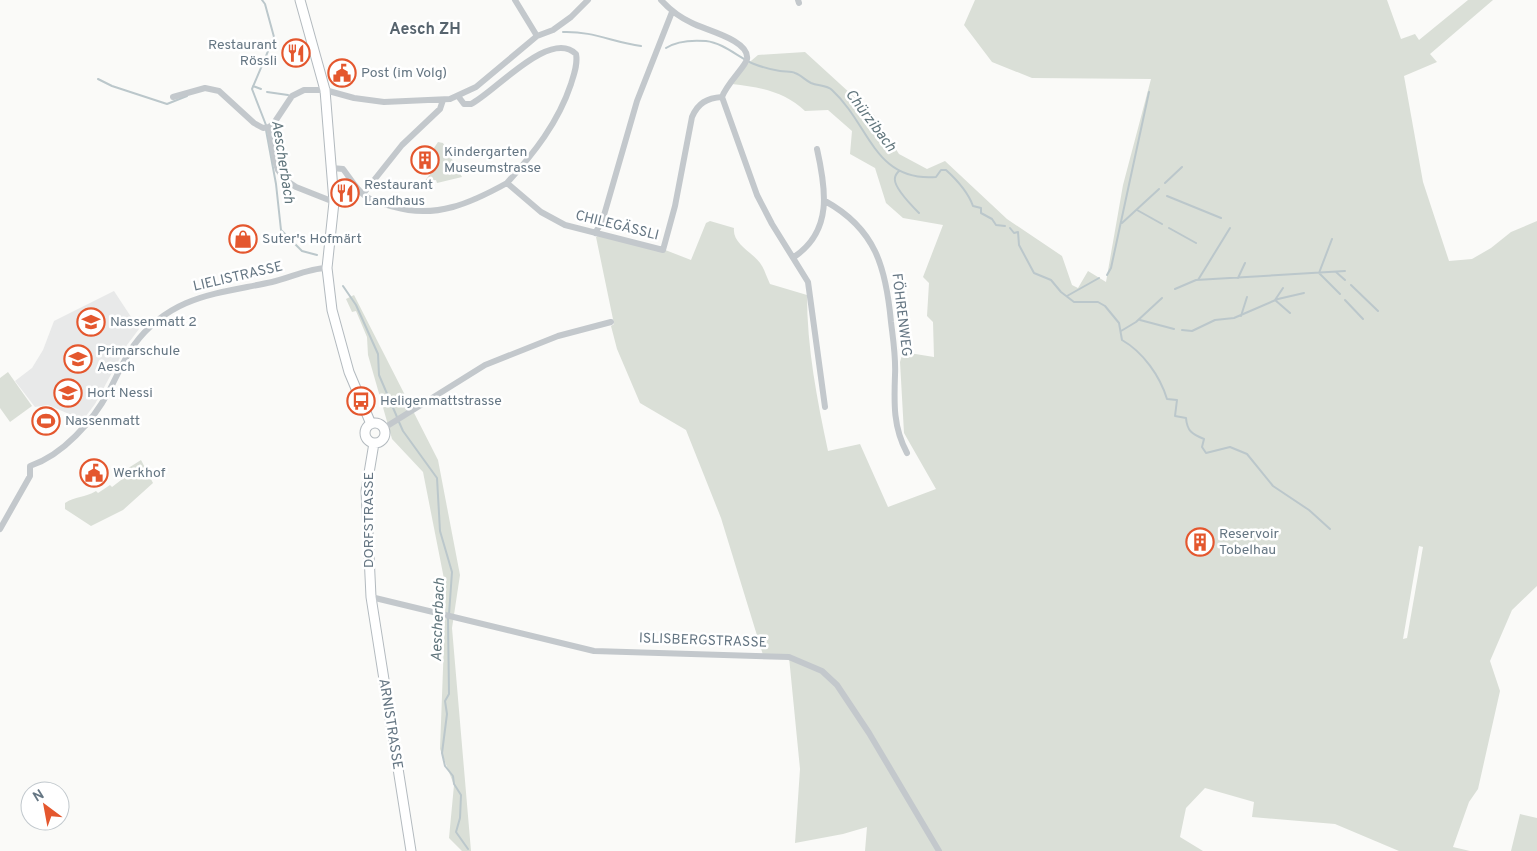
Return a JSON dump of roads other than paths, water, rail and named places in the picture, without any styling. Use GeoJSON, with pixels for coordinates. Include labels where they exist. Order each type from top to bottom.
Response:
{"type":"FeatureCollection","features":[{"type":"Feature","properties":{"kind":"street"},"geometry":{"type":"LineString","coordinates":[[300,0],[325,90],[334,202],[327,268],[332,310],[349,372],[371,424]]}},
{"type":"Feature","properties":{"kind":"street"},"geometry":{"type":"LineString","coordinates":[[515,0],[537,36]]}},
{"type":"Feature","properties":{"kind":"street"},"geometry":{"type":"LineString","coordinates":[[266,128],[297,93],[325,90],[354,98],[384,102],[443,100],[458,96],[476,87],[537,36],[553,30],[588,0]]}},
{"type":"Feature","properties":{"kind":"street"},"geometry":{"type":"LineString","coordinates":[[661,0],[672,12],[694,25],[729,38],[745,50],[747,60],[731,78],[722,97],[757,195],[772,224],[808,282],[826,407]]}},
{"type":"Feature","properties":{"kind":"street"},"geometry":{"type":"LineString","coordinates":[[596,233],[602,222],[637,102],[672,12]]}},
{"type":"Feature","properties":{"kind":"street"},"geometry":{"type":"LineString","coordinates":[[332,168],[343,169],[363,194],[376,202],[402,209],[418,212],[440,211],[483,197],[507,183],[548,134],[565,102],[575,72],[576,54],[568,48],[552,49],[522,66],[474,103],[464,104],[458,96]]}},
{"type":"Feature","properties":{"kind":"street"},"geometry":{"type":"LineString","coordinates":[[173,97],[205,88],[219,91],[254,123],[266,128]]}},
{"type":"Feature","properties":{"kind":"street","name":"CHILEGÄSSLI"},"geometry":{"type":"LineString","coordinates":[[507,183],[541,212],[557,221],[663,250],[675,206],[695,109],[704,101],[722,97]]}},
{"type":"Feature","properties":{"kind":"street"},"geometry":{"type":"LineString","coordinates":[[363,194],[402,145],[440,109],[443,100]]}},
{"type":"Feature","properties":{"kind":"street"},"geometry":{"type":"LineString","coordinates":[[266,128],[278,170],[287,181],[296,187],[334,202]]}},
{"type":"Feature","properties":{"kind":"street"},"geometry":{"type":"LineString","coordinates":[[794,257],[813,238],[823,216],[826,201],[825,181],[817,149]]}},
{"type":"Feature","properties":{"kind":"street","name":"FÖHRENWEG"},"geometry":{"type":"LineString","coordinates":[[826,201],[852,218],[877,252],[884,269],[894,351],[894,405],[900,440],[908,452]]}},
{"type":"Feature","properties":{"kind":"street","name":"LIELISTRASSE"},"geometry":{"type":"LineString","coordinates":[[0,528],[30,476],[30,466],[47,458],[91,418],[134,345],[162,316],[184,303],[204,295],[272,282],[327,268]]}},
{"type":"Feature","properties":{"kind":"street"},"geometry":{"type":"LineString","coordinates":[[384,428],[485,365],[558,336],[610,322]]}},
{"type":"Feature","properties":{"kind":"street"},"geometry":{"type":"LineString","coordinates":[[377,423],[384,428],[384,437],[380,442],[374,443],[368,440],[365,434],[366,428],[371,424],[377,423]]}},
{"type":"Feature","properties":{"kind":"street","name":"DORFSTRASSE"},"geometry":{"type":"LineString","coordinates":[[371,597],[366,491],[374,443]]}},
{"type":"Feature","properties":{"kind":"street","name":"ISLISBERGSTRASSE"},"geometry":{"type":"LineString","coordinates":[[371,597],[446,617],[594,651],[789,656],[803,661],[822,671],[837,685],[869,733],[939,851]]}},
{"type":"Feature","properties":{"kind":"street","name":"ARNISTRASSE"},"geometry":{"type":"LineString","coordinates":[[371,597],[411,851]]}},
{"type":"Feature","properties":{"kind":"waterway","name":"Aescherbach"},"geometry":{"type":"LineString","coordinates":[[262,0],[265,4],[274,37],[252,89],[266,125]]}},
{"type":"Feature","properties":{"kind":"waterway","name":"Chürzibach"},"geometry":{"type":"LineString","coordinates":[[563,32],[584,33],[641,46]]}},
{"type":"Feature","properties":{"kind":"waterway","name":"Chürzibach"},"geometry":{"type":"LineString","coordinates":[[666,48],[675,43],[686,41],[713,42],[754,64],[774,70],[793,72],[811,83],[830,88],[845,104],[886,161],[899,170],[915,176],[936,177],[941,170],[946,170],[962,186],[973,206],[981,208],[981,213],[992,219],[996,225],[1005,226]]}},
{"type":"Feature","properties":{"kind":"waterway"},"geometry":{"type":"LineString","coordinates":[[98,79],[112,86],[167,104],[187,96]]}},
{"type":"Feature","properties":{"kind":"waterway","name":"Chürzibach"},"geometry":{"type":"LineString","coordinates":[[253,86],[261,89]]}},
{"type":"Feature","properties":{"kind":"waterway","name":"Chürzibach"},"geometry":{"type":"LineString","coordinates":[[267,92],[288,95]]}},
{"type":"Feature","properties":{"kind":"waterway"},"geometry":{"type":"LineString","coordinates":[[1107,275],[1111,268],[1149,92]]}},
{"type":"Feature","properties":{"kind":"waterway","name":"Aescherbach"},"geometry":{"type":"LineString","coordinates":[[266,130],[276,184],[281,230],[302,251],[317,255]]}},
{"type":"Feature","properties":{"kind":"waterway"},"geometry":{"type":"LineString","coordinates":[[1165,183],[1182,167]]}},
{"type":"Feature","properties":{"kind":"waterway"},"geometry":{"type":"LineString","coordinates":[[899,171],[896,174],[895,182],[904,197],[919,213]]}},
{"type":"Feature","properties":{"kind":"waterway"},"geometry":{"type":"LineString","coordinates":[[1122,223],[1159,189]]}},
{"type":"Feature","properties":{"kind":"waterway"},"geometry":{"type":"LineString","coordinates":[[1167,196],[1221,218]]}},
{"type":"Feature","properties":{"kind":"waterway"},"geometry":{"type":"LineString","coordinates":[[1137,210],[1162,224]]}},
{"type":"Feature","properties":{"kind":"waterway","name":"Chürzibach"},"geometry":{"type":"LineString","coordinates":[[1010,228],[1014,233],[1018,232],[1019,245],[1034,273],[1051,280],[1061,292],[1074,302],[1098,302],[1105,306],[1119,323],[1122,340],[1137,351],[1150,365],[1167,399],[1177,400],[1175,416],[1186,418],[1191,432],[1204,439],[1202,447],[1206,453],[1230,447],[1247,454],[1273,486],[1309,510],[1330,529]]}},
{"type":"Feature","properties":{"kind":"waterway"},"geometry":{"type":"LineString","coordinates":[[1169,228],[1196,243]]}},
{"type":"Feature","properties":{"kind":"waterway"},"geometry":{"type":"LineString","coordinates":[[1198,280],[1230,228]]}},
{"type":"Feature","properties":{"kind":"waterway"},"geometry":{"type":"LineString","coordinates":[[1332,239],[1319,273],[1340,294]]}},
{"type":"Feature","properties":{"kind":"waterway"},"geometry":{"type":"LineString","coordinates":[[1238,278],[1245,263]]}},
{"type":"Feature","properties":{"kind":"waterway"},"geometry":{"type":"LineString","coordinates":[[1175,289],[1196,280],[1345,271]]}},
{"type":"Feature","properties":{"kind":"waterway"},"geometry":{"type":"LineString","coordinates":[[1336,272],[1345,280]]}},
{"type":"Feature","properties":{"kind":"waterway"},"geometry":{"type":"LineString","coordinates":[[1067,296],[1099,278]]}},
{"type":"Feature","properties":{"kind":"waterway"},"geometry":{"type":"LineString","coordinates":[[1351,285],[1378,311]]}},
{"type":"Feature","properties":{"kind":"waterway","name":"Aescherbach"},"geometry":{"type":"LineString","coordinates":[[343,286],[356,305],[378,354],[379,375],[397,417]]}},
{"type":"Feature","properties":{"kind":"waterway"},"geometry":{"type":"LineString","coordinates":[[1283,288],[1275,300],[1290,313]]}},
{"type":"Feature","properties":{"kind":"waterway"},"geometry":{"type":"LineString","coordinates":[[1182,330],[1192,331],[1215,320],[1234,318],[1278,299],[1304,293]]}},
{"type":"Feature","properties":{"kind":"waterway"},"geometry":{"type":"LineString","coordinates":[[1241,316],[1247,297]]}},
{"type":"Feature","properties":{"kind":"waterway"},"geometry":{"type":"LineString","coordinates":[[1121,331],[1136,322],[1162,298]]}},
{"type":"Feature","properties":{"kind":"waterway"},"geometry":{"type":"LineString","coordinates":[[1345,300],[1363,319]]}},
{"type":"Feature","properties":{"kind":"waterway"},"geometry":{"type":"LineString","coordinates":[[1140,320],[1174,329]]}},
{"type":"Feature","properties":{"kind":"waterway","name":"Aescherbach"},"geometry":{"type":"LineString","coordinates":[[399,422],[403,431],[437,478],[440,531],[452,572],[449,614]]}},
{"type":"Feature","properties":{"kind":"waterway","name":"Aescherbach"},"geometry":{"type":"LineString","coordinates":[[448,618],[449,694],[445,701],[447,714],[442,753],[445,766],[453,776],[454,784],[461,795],[460,818],[456,832],[468,849]]}},
{"type":"Feature","properties":{"kind":"place","name":"Restaurant Rössli"},"geometry":{"type":"Point","coordinates":[296,53]}},
{"type":"Feature","properties":{"kind":"place","name":"Post (im Volg)"},"geometry":{"type":"Point","coordinates":[342,73]}},
{"type":"Feature","properties":{"kind":"place","name":"Kindergarten Museumstrasse"},"geometry":{"type":"Point","coordinates":[425,160]}},
{"type":"Feature","properties":{"kind":"place","name":"Restaurant Landhaus"},"geometry":{"type":"Point","coordinates":[345,193]}},
{"type":"Feature","properties":{"kind":"place","name":"Suter's Hofmärt"},"geometry":{"type":"Point","coordinates":[243,239]}},
{"type":"Feature","properties":{"kind":"place","name":"Nassenmatt 2"},"geometry":{"type":"Point","coordinates":[91,322]}},
{"type":"Feature","properties":{"kind":"place","name":"Primarschule Aesch"},"geometry":{"type":"Point","coordinates":[78,359]}},
{"type":"Feature","properties":{"kind":"place","name":"Hort Nessi"},"geometry":{"type":"Point","coordinates":[68,393]}},
{"type":"Feature","properties":{"kind":"place","name":"Heligenmattstrasse"},"geometry":{"type":"Point","coordinates":[361,401]}},
{"type":"Feature","properties":{"kind":"place","name":"Nassenmatt"},"geometry":{"type":"Point","coordinates":[46,421]}},
{"type":"Feature","properties":{"kind":"place","name":"Werkhof"},"geometry":{"type":"Point","coordinates":[94,473]}},
{"type":"Feature","properties":{"kind":"place","name":"Reservoir Tobelhau"},"geometry":{"type":"Point","coordinates":[1200,542]}},
{"type":"Feature","properties":{"kind":"district","name":"Aesch ZH"},"geometry":{"type":"Point","coordinates":[425,30]}}]}
